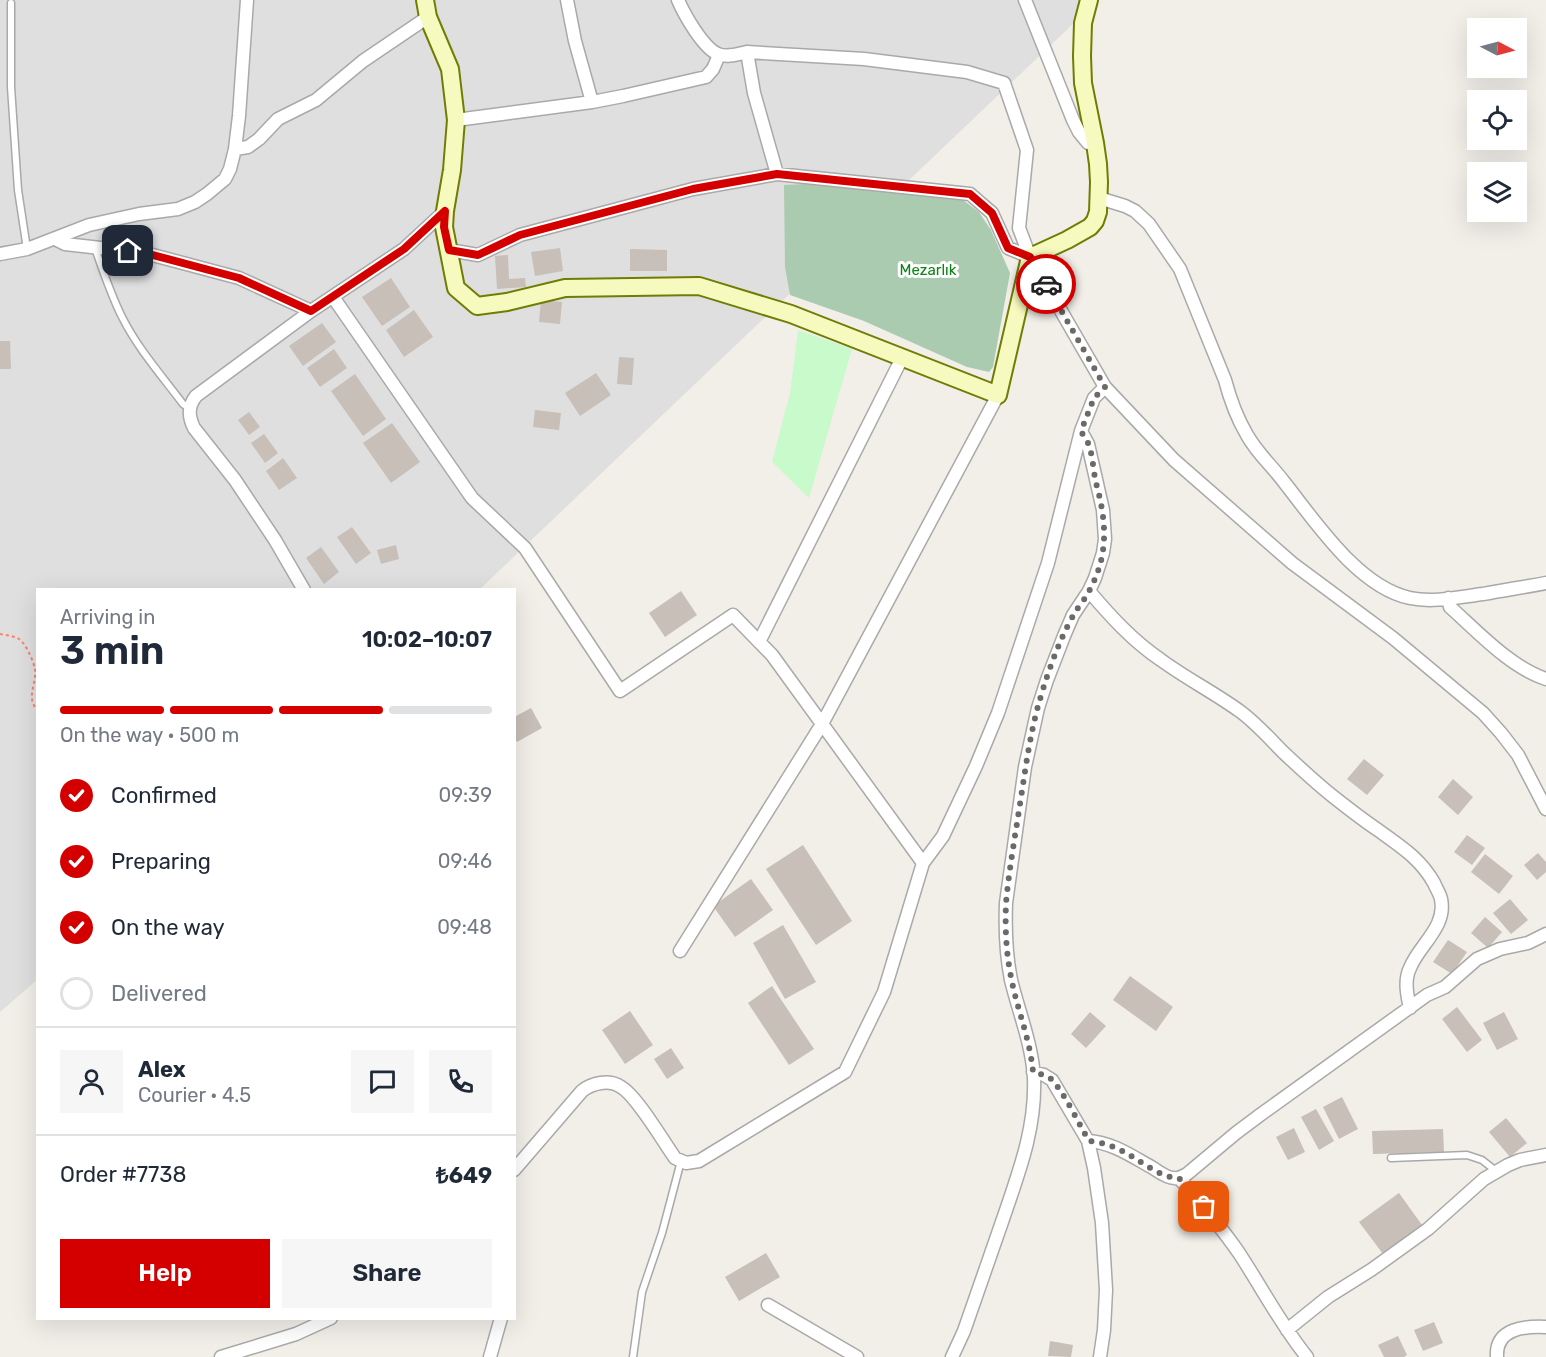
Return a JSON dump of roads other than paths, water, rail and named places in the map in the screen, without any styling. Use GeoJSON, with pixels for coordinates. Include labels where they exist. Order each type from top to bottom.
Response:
{"type":"FeatureCollection","features":[{"type":"Feature","properties":{"kind":"street"},"geometry":{"type":"LineString","coordinates":[[0,254],[27,249],[89,225],[139,214],[178,209],[195,202],[225,179],[235,149],[247,0]]}},
{"type":"Feature","properties":{"kind":"street"},"geometry":{"type":"LineString","coordinates":[[425,0],[428,17],[450,69],[456,120],[444,227],[456,288],[477,306],[507,302],[565,288],[699,286],[791,314],[998,394]]}},
{"type":"Feature","properties":{"kind":"street"},"geometry":{"type":"LineString","coordinates":[[567,0],[575,41],[592,102]]}},
{"type":"Feature","properties":{"kind":"street"},"geometry":{"type":"LineString","coordinates":[[678,0],[684,15],[695,30],[708,47],[719,55],[747,52],[864,59],[967,72],[1004,83],[1027,150],[1019,228],[1030,257],[1105,387],[1174,460],[1292,563],[1393,638],[1483,713],[1518,755],[1546,809]]}},
{"type":"Feature","properties":{"kind":"street"},"geometry":{"type":"LineString","coordinates":[[1025,0],[1073,120],[1088,143],[1095,143]]}},
{"type":"Feature","properties":{"kind":"street"},"geometry":{"type":"LineString","coordinates":[[449,250],[478,255],[520,235],[693,189],[777,174],[970,194],[992,213],[1008,248],[1030,257],[1090,227],[1098,212],[1099,182],[1095,143],[1083,83],[1082,65],[1083,23],[1089,0]]}},
{"type":"Feature","properties":{"kind":"street"},"geometry":{"type":"LineString","coordinates":[[235,149],[248,147],[259,139],[278,118],[316,100],[363,61],[428,17]]}},
{"type":"Feature","properties":{"kind":"street"},"geometry":{"type":"LineString","coordinates":[[747,52],[754,93],[777,174]]}},
{"type":"Feature","properties":{"kind":"street"},"geometry":{"type":"LineString","coordinates":[[456,120],[592,102],[706,77],[713,69],[719,55]]}},
{"type":"Feature","properties":{"kind":"street"},"geometry":{"type":"LineString","coordinates":[[1099,198],[1135,211],[1149,224],[1180,269],[1246,435],[1330,541],[1373,582],[1386,590],[1421,600],[1546,583]]}},
{"type":"Feature","properties":{"kind":"street"},"geometry":{"type":"LineString","coordinates":[[303,588],[275,540],[235,480],[194,428],[190,421],[189,408],[194,398],[311,311],[404,249],[445,211]]}},
{"type":"Feature","properties":{"kind":"street"},"geometry":{"type":"LineString","coordinates":[[55,239],[65,244],[145,253],[239,278],[311,311]]}},
{"type":"Feature","properties":{"kind":"street"},"geometry":{"type":"LineString","coordinates":[[680,951],[822,724],[998,394],[1030,257]]}},
{"type":"Feature","properties":{"kind":"street"},"geometry":{"type":"LineString","coordinates":[[333,297],[472,498],[525,548],[620,691],[733,615],[771,654],[923,863]]}},
{"type":"Feature","properties":{"kind":"street"},"geometry":{"type":"LineString","coordinates":[[759,642],[902,358]]}},
{"type":"Feature","properties":{"kind":"street"},"geometry":{"type":"LineString","coordinates":[[516,1168],[582,1091],[598,1083],[620,1086],[631,1095],[675,1158],[686,1163],[699,1161],[845,1072],[884,992],[923,863],[943,836],[998,713],[1047,563],[1081,431],[1094,398],[1105,387]]}},
{"type":"Feature","properties":{"kind":"street"},"geometry":{"type":"LineString","coordinates":[[952,1357],[964,1331],[1024,1159],[1032,1118],[1034,1097],[1030,1047],[1011,979],[1005,923],[1008,883],[1025,767],[1038,708],[1064,636],[1073,615],[1098,572],[1103,553],[1105,525],[1103,510],[1088,444],[1081,431]]}},
{"type":"Feature","properties":{"kind":"street"},"geometry":{"type":"LineString","coordinates":[[1089,591],[1138,643],[1243,714],[1309,776],[1360,818],[1400,844],[1421,864],[1436,887],[1441,899],[1441,908],[1434,931],[1410,967],[1407,987],[1410,1008]]}},
{"type":"Feature","properties":{"kind":"street"},"geometry":{"type":"LineString","coordinates":[[1448,598],[1450,607],[1511,660],[1528,672],[1546,679]]}},
{"type":"Feature","properties":{"kind":"street"},"geometry":{"type":"LineString","coordinates":[[1089,1141],[1098,1141],[1124,1151],[1172,1179],[1179,1178],[1193,1170],[1267,1109],[1427,995],[1445,987],[1477,959],[1500,949],[1528,944],[1546,934]]}},
{"type":"Feature","properties":{"kind":"street"},"geometry":{"type":"LineString","coordinates":[[1033,1072],[1052,1080],[1089,1141],[1105,1256],[1106,1310],[1100,1357]]}},
{"type":"Feature","properties":{"kind":"street"},"geometry":{"type":"LineString","coordinates":[[1287,1330],[1328,1297],[1400,1250],[1484,1179],[1520,1160],[1546,1155]]}},
{"type":"Feature","properties":{"kind":"street"},"geometry":{"type":"LineString","coordinates":[[1179,1178],[1233,1246],[1307,1357]]}},
{"type":"Feature","properties":{"kind":"street"},"geometry":{"type":"LineString","coordinates":[[768,1305],[857,1357]]}},
{"type":"Feature","properties":{"kind":"street"},"geometry":{"type":"LineString","coordinates":[[221,1357],[296,1334],[327,1320]]}},
{"type":"Feature","properties":{"kind":"street"},"geometry":{"type":"LineString","coordinates":[[490,1357],[501,1320]]}},
{"type":"Feature","properties":{"kind":"street"},"geometry":{"type":"LineString","coordinates":[[1497,1357],[1496,1352],[1500,1340],[1508,1332],[1528,1326],[1546,1327]]}},
{"type":"Feature","properties":{"kind":"lane"},"geometry":{"type":"LineString","coordinates":[[11,3],[12,99],[18,190],[27,249]]}},
{"type":"Feature","properties":{"kind":"lane"},"geometry":{"type":"LineString","coordinates":[[94,247],[112,297],[132,335],[183,404],[189,408]]}},
{"type":"Feature","properties":{"kind":"lane"},"geometry":{"type":"LineString","coordinates":[[1391,1158],[1467,1155],[1482,1160],[1496,1171]]}},
{"type":"Feature","properties":{"kind":"lane"},"geometry":{"type":"LineString","coordinates":[[633,1357],[642,1292],[662,1233],[681,1161]]}},
{"type":"Feature","properties":{"kind":"park label","name":"Mezarlık"},"geometry":{"type":"Point","coordinates":[928,270]}}]}
